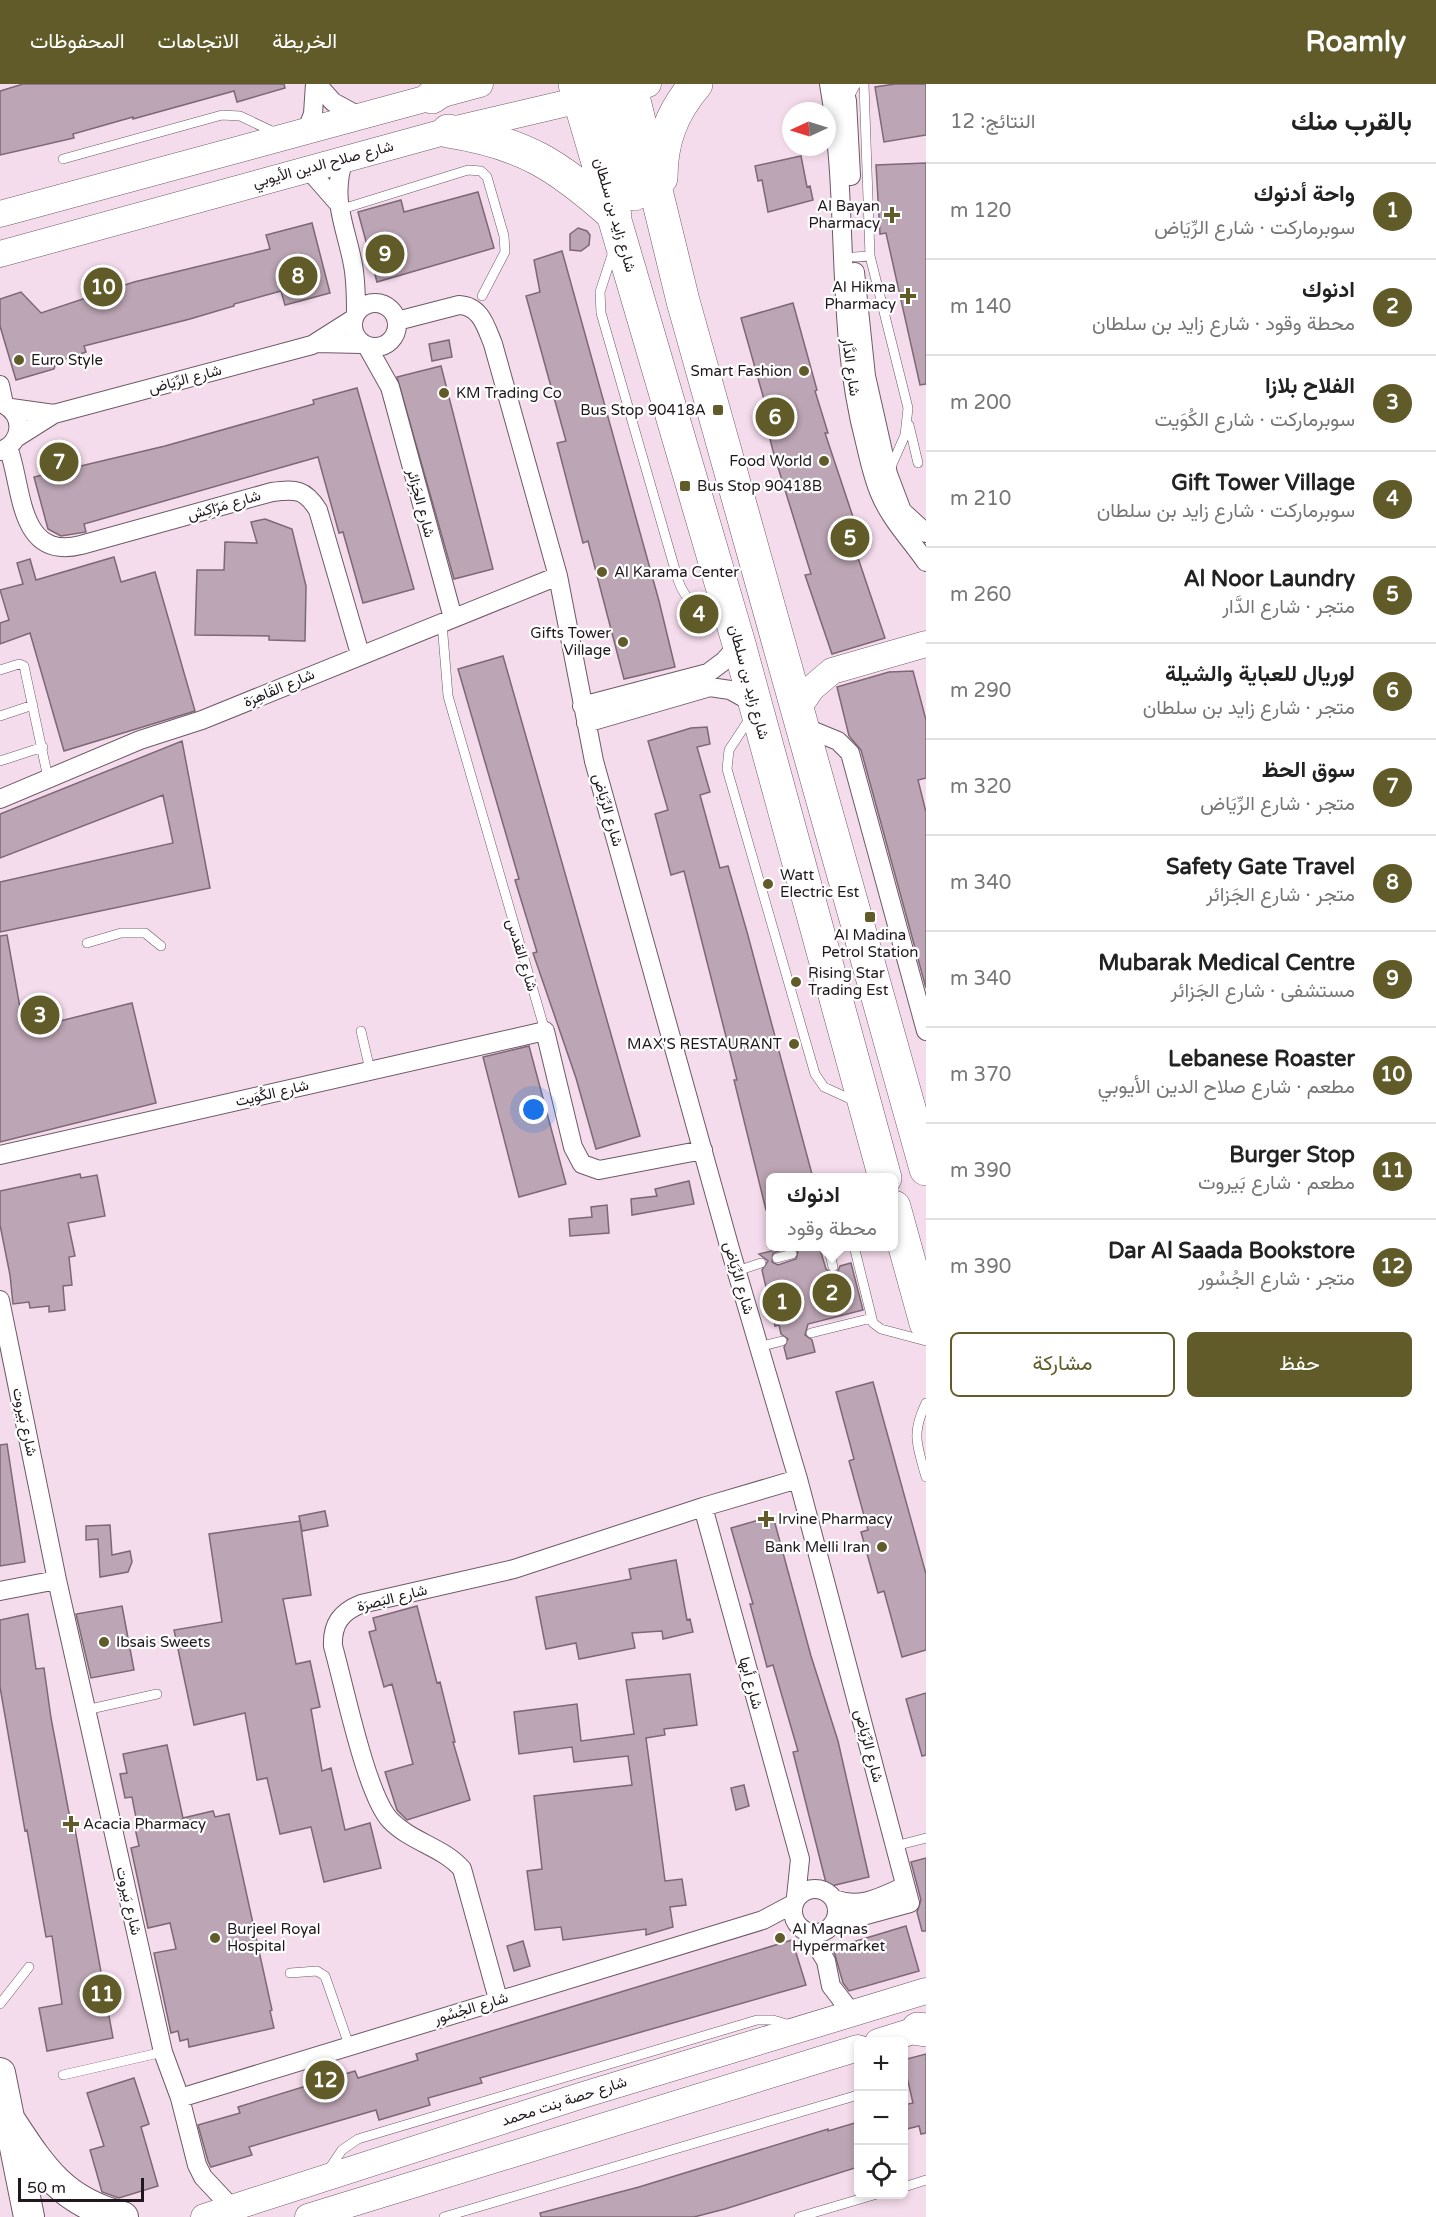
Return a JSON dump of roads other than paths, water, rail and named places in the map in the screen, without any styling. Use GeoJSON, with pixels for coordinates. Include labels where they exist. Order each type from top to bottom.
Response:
{"type":"FeatureCollection","features":[{"type":"Feature","properties":{"kind":"highway"},"geometry":{"type":"LineString","coordinates":[[660,210],[664,141],[673,116],[696,84]]}},
{"type":"Feature","properties":{"kind":"highway"},"geometry":{"type":"LineString","coordinates":[[612,88],[660,210],[682,301],[926,1169]]}},
{"type":"Feature","properties":{"kind":"highway"},"geometry":{"type":"LineString","coordinates":[[612,88],[646,236],[662,270],[682,301]]}},
{"type":"Feature","properties":{"kind":"highway","name":"شارع زايد بن سلطان"},"geometry":{"type":"LineString","coordinates":[[612,88],[617,224],[736,634],[884,1173]]}},
{"type":"Feature","properties":{"kind":"highway"},"geometry":{"type":"LineString","coordinates":[[448,131],[502,142],[544,160],[582,186],[617,224]]}},
{"type":"Feature","properties":{"kind":"highway"},"geometry":{"type":"LineString","coordinates":[[898,1222],[926,1323]]}},
{"type":"Feature","properties":{"kind":"main road"},"geometry":{"type":"LineString","coordinates":[[0,2073],[28,2217]]}},
{"type":"Feature","properties":{"kind":"main road"},"geometry":{"type":"LineString","coordinates":[[10,2120],[39,2164],[63,2190],[99,2211],[123,2217]]}},
{"type":"Feature","properties":{"kind":"street"},"geometry":{"type":"LineString","coordinates":[[316,84],[333,102],[357,115]]}},
{"type":"Feature","properties":{"kind":"street"},"geometry":{"type":"LineString","coordinates":[[307,129],[313,114],[316,84]]}},
{"type":"Feature","properties":{"kind":"street"},"geometry":{"type":"LineString","coordinates":[[0,214],[441,90],[480,84]]}},
{"type":"Feature","properties":{"kind":"street","name":"شارع الدَّار"},"geometry":{"type":"LineString","coordinates":[[829,84],[838,163],[845,327],[859,420],[880,494],[894,520],[926,562]]}},
{"type":"Feature","properties":{"kind":"street","name":"شارع صلاح الدين الأيوبي"},"geometry":{"type":"LineString","coordinates":[[0,254],[612,88]]}},
{"type":"Feature","properties":{"kind":"street","name":"شارع الدَّار"},"geometry":{"type":"LineString","coordinates":[[845,92],[862,257],[866,376],[888,474],[902,511],[926,533]]}},
{"type":"Feature","properties":{"kind":"street"},"geometry":{"type":"LineString","coordinates":[[344,159],[339,173],[338,206],[354,266],[354,333],[365,345],[375,348],[389,342],[396,333],[397,321],[392,310],[369,292],[354,266]]}},
{"type":"Feature","properties":{"kind":"street"},"geometry":{"type":"LineString","coordinates":[[309,170],[338,206]]}},
{"type":"Feature","properties":{"kind":"street"},"geometry":{"type":"LineString","coordinates":[[355,316],[367,304],[381,303]]}},
{"type":"Feature","properties":{"kind":"street","name":"شارع الرِّيَاض"},"geometry":{"type":"LineString","coordinates":[[397,321],[459,305],[466,306],[481,316],[493,344],[558,576],[584,714],[737,1271],[798,1479],[907,1895]]}},
{"type":"Feature","properties":{"kind":"street","name":"شارع الرِّيَاض"},"geometry":{"type":"LineString","coordinates":[[316,343],[355,316]]}},
{"type":"Feature","properties":{"kind":"street","name":"شارع الجَزائر"},"geometry":{"type":"LineString","coordinates":[[389,342],[390,387],[447,620]]}},
{"type":"Feature","properties":{"kind":"street","name":"شارع الرِّيَاض"},"geometry":{"type":"LineString","coordinates":[[6,450],[54,414],[316,343],[365,345]]}},
{"type":"Feature","properties":{"kind":"street","name":"شارع الجَزائر"},"geometry":{"type":"LineString","coordinates":[[365,345],[390,387]]}},
{"type":"Feature","properties":{"kind":"street"},"geometry":{"type":"LineString","coordinates":[[0,385],[5,405],[19,426],[6,450]]}},
{"type":"Feature","properties":{"kind":"street","name":"شارع الرِّيَاض"},"geometry":{"type":"LineString","coordinates":[[5,405],[54,414]]}},
{"type":"Feature","properties":{"kind":"street","name":"شارع مَرّاكِش"},"geometry":{"type":"LineString","coordinates":[[6,450],[30,523],[40,540],[56,548],[66,549],[272,492],[300,491],[310,497],[318,510],[360,654]]}},
{"type":"Feature","properties":{"kind":"street","name":"شارع القَاهِرَة"},"geometry":{"type":"LineString","coordinates":[[0,799],[140,740],[202,720],[360,654],[558,576]]}},
{"type":"Feature","properties":{"kind":"street"},"geometry":{"type":"LineString","coordinates":[[584,714],[708,674],[724,661],[736,634]]}},
{"type":"Feature","properties":{"kind":"street"},"geometry":{"type":"LineString","coordinates":[[926,644],[832,672],[812,688],[801,718],[838,741],[850,753],[926,1031]]}},
{"type":"Feature","properties":{"kind":"street"},"geometry":{"type":"LineString","coordinates":[[782,655],[806,666],[832,672]]}},
{"type":"Feature","properties":{"kind":"street"},"geometry":{"type":"LineString","coordinates":[[584,714],[710,687],[730,690],[756,706]]}},
{"type":"Feature","properties":{"kind":"street","name":"شارع الكُوَيت"},"geometry":{"type":"LineString","coordinates":[[0,1155],[545,1031]]}},
{"type":"Feature","properties":{"kind":"street","name":"شارع القدس"},"geometry":{"type":"LineString","coordinates":[[545,1031],[573,1147],[582,1164],[599,1170],[704,1150]]}},
{"type":"Feature","properties":{"kind":"street","name":"شارع بَيروت"},"geometry":{"type":"LineString","coordinates":[[0,1300],[57,1580],[163,2052],[180,2097],[200,2171],[232,2208]]}},
{"type":"Feature","properties":{"kind":"street","name":"شارع البَصرَة"},"geometry":{"type":"LineString","coordinates":[[498,1999],[462,1869],[453,1859],[397,1826],[381,1808],[376,1798],[333,1646],[334,1628],[342,1614],[361,1604],[514,1569],[703,1507],[798,1479]]}},
{"type":"Feature","properties":{"kind":"street","name":"شارع أبها"},"geometry":{"type":"LineString","coordinates":[[703,1507],[800,1859],[795,1900]]}},
{"type":"Feature","properties":{"kind":"street"},"geometry":{"type":"LineString","coordinates":[[0,1591],[57,1580]]}},
{"type":"Feature","properties":{"kind":"street","name":"شارع أبها"},"geometry":{"type":"LineString","coordinates":[[800,1859],[828,1894]]}},
{"type":"Feature","properties":{"kind":"street"},"geometry":{"type":"LineString","coordinates":[[826,1961],[793,1918],[795,1900],[807,1889],[853,1904],[907,1895]]}},
{"type":"Feature","properties":{"kind":"street"},"geometry":{"type":"LineString","coordinates":[[828,1894],[837,1912],[830,1927],[826,1961],[831,1986],[851,2012]]}},
{"type":"Feature","properties":{"kind":"street"},"geometry":{"type":"LineString","coordinates":[[802,1928],[830,1927],[907,1895]]}},
{"type":"Feature","properties":{"kind":"street","name":"شارع الجُسُور"},"geometry":{"type":"LineString","coordinates":[[180,2097],[763,1920],[795,1900]]}},
{"type":"Feature","properties":{"kind":"street","name":"شارع الجُسُور"},"geometry":{"type":"LineString","coordinates":[[763,1920],[802,1928]]}},
{"type":"Feature","properties":{"kind":"street"},"geometry":{"type":"LineString","coordinates":[[812,2025],[831,1986]]}},
{"type":"Feature","properties":{"kind":"street","name":"شارع حصة بنت محمد"},"geometry":{"type":"LineString","coordinates":[[204,2217],[583,2095],[926,1991]]}},
{"type":"Feature","properties":{"kind":"street"},"geometry":{"type":"LineString","coordinates":[[308,2217],[338,2214],[854,2049]]}},
{"type":"Feature","properties":{"kind":"lane"},"geometry":{"type":"LineString","coordinates":[[845,92],[856,84]]}},
{"type":"Feature","properties":{"kind":"lane"},"geometry":{"type":"LineString","coordinates":[[864,84],[862,257],[905,395],[918,463]]}},
{"type":"Feature","properties":{"kind":"lane"},"geometry":{"type":"LineString","coordinates":[[63,159],[228,114],[248,119],[282,136]]}},
{"type":"Feature","properties":{"kind":"lane"},"geometry":{"type":"LineString","coordinates":[[338,206],[468,170],[481,171],[487,177],[506,245],[503,260],[482,296]]}},
{"type":"Feature","properties":{"kind":"lane"},"geometry":{"type":"LineString","coordinates":[[888,474],[905,435],[908,420]]}},
{"type":"Feature","properties":{"kind":"lane","name":"شارع القدس"},"geometry":{"type":"LineString","coordinates":[[447,620],[448,696],[545,1031]]}},
{"type":"Feature","properties":{"kind":"lane"},"geometry":{"type":"LineString","coordinates":[[0,670],[19,664],[24,666],[48,778]]}},
{"type":"Feature","properties":{"kind":"lane"},"geometry":{"type":"LineString","coordinates":[[0,716],[33,705]]}},
{"type":"Feature","properties":{"kind":"lane"},"geometry":{"type":"LineString","coordinates":[[756,706],[729,750],[727,769],[815,1074],[824,1087],[866,1107]]}},
{"type":"Feature","properties":{"kind":"lane"},"geometry":{"type":"LineString","coordinates":[[0,761],[43,747]]}},
{"type":"Feature","properties":{"kind":"lane"},"geometry":{"type":"LineString","coordinates":[[87,943],[121,933],[145,933],[161,946]]}},
{"type":"Feature","properties":{"kind":"lane"},"geometry":{"type":"LineString","coordinates":[[361,1031],[370,1070]]}},
{"type":"Feature","properties":{"kind":"lane"},"geometry":{"type":"LineString","coordinates":[[829,1251],[833,1268]]}},
{"type":"Feature","properties":{"kind":"lane"},"geometry":{"type":"LineString","coordinates":[[855,1251],[872,1318],[881,1329],[926,1341]]}},
{"type":"Feature","properties":{"kind":"lane"},"geometry":{"type":"LineString","coordinates":[[777,1258],[792,1254]]}},
{"type":"Feature","properties":{"kind":"lane"},"geometry":{"type":"LineString","coordinates":[[737,1271],[761,1263]]}},
{"type":"Feature","properties":{"kind":"lane"},"geometry":{"type":"LineString","coordinates":[[811,1334],[846,1319],[872,1318]]}},
{"type":"Feature","properties":{"kind":"lane"},"geometry":{"type":"LineString","coordinates":[[759,1347],[782,1341]]}},
{"type":"Feature","properties":{"kind":"lane"},"geometry":{"type":"LineString","coordinates":[[926,1403],[915,1428],[915,1439],[926,1477]]}},
{"type":"Feature","properties":{"kind":"lane"},"geometry":{"type":"LineString","coordinates":[[86,1710],[157,1694]]}},
{"type":"Feature","properties":{"kind":"lane"},"geometry":{"type":"LineString","coordinates":[[895,1846],[926,1838]]}},
{"type":"Feature","properties":{"kind":"lane"},"geometry":{"type":"LineString","coordinates":[[0,2004],[30,1967]]}},
{"type":"Feature","properties":{"kind":"lane"},"geometry":{"type":"LineString","coordinates":[[290,1973],[317,1971],[325,1976],[348,2045]]}},
{"type":"Feature","properties":{"kind":"lane"},"geometry":{"type":"LineString","coordinates":[[63,2075],[163,2052]]}},
{"type":"Feature","properties":{"kind":"lane"},"geometry":{"type":"LineString","coordinates":[[444,2217],[854,2097]]}},
{"type":"Feature","properties":{"kind":"lane"},"geometry":{"type":"LineString","coordinates":[[908,2185],[926,2180]]}},
{"type":"Feature","properties":{"kind":"lane"},"geometry":{"type":"LineString","coordinates":[[799,2217],[860,2199]]}},
{"type":"Feature","properties":{"kind":"place","name":"Al Bayan Pharmacy"},"geometry":{"type":"Point","coordinates":[892,215]}},
{"type":"Feature","properties":{"kind":"place","name":"Mubarak Medical Centre"},"geometry":{"type":"Point","coordinates":[385,254]}},
{"type":"Feature","properties":{"kind":"place","name":"Safety Gate Travel"},"geometry":{"type":"Point","coordinates":[298,276]}},
{"type":"Feature","properties":{"kind":"place","name":"Lebanese Roaster"},"geometry":{"type":"Point","coordinates":[103,287]}},
{"type":"Feature","properties":{"kind":"place","name":"Al Hikma Pharmacy"},"geometry":{"type":"Point","coordinates":[908,296]}},
{"type":"Feature","properties":{"kind":"place","name":"Euro Style"},"geometry":{"type":"Point","coordinates":[19,360]}},
{"type":"Feature","properties":{"kind":"place","name":"Smart Fashion"},"geometry":{"type":"Point","coordinates":[804,371]}},
{"type":"Feature","properties":{"kind":"place","name":"KM Trading Co"},"geometry":{"type":"Point","coordinates":[444,393]}},
{"type":"Feature","properties":{"kind":"place","name":"Bus Stop 90418A"},"geometry":{"type":"Point","coordinates":[718,410]}},
{"type":"Feature","properties":{"kind":"place","name":"لوريال للعباية والشيلة"},"geometry":{"type":"Point","coordinates":[775,417]}},
{"type":"Feature","properties":{"kind":"place","name":"Food World"},"geometry":{"type":"Point","coordinates":[824,461]}},
{"type":"Feature","properties":{"kind":"place","name":"سوق الحظ"},"geometry":{"type":"Point","coordinates":[59,462]}},
{"type":"Feature","properties":{"kind":"place","name":"Bus Stop 90418B"},"geometry":{"type":"Point","coordinates":[685,486]}},
{"type":"Feature","properties":{"kind":"place","name":"Al Noor Laundry"},"geometry":{"type":"Point","coordinates":[850,538]}},
{"type":"Feature","properties":{"kind":"place","name":"Al Karama Center"},"geometry":{"type":"Point","coordinates":[602,572]}},
{"type":"Feature","properties":{"kind":"place","name":"Gift Tower Village"},"geometry":{"type":"Point","coordinates":[699,614]}},
{"type":"Feature","properties":{"kind":"place","name":"Gifts Tower Village"},"geometry":{"type":"Point","coordinates":[623,642]}},
{"type":"Feature","properties":{"kind":"place","name":"Watt Electric Est"},"geometry":{"type":"Point","coordinates":[768,884]}},
{"type":"Feature","properties":{"kind":"place","name":"Al Madina Petrol Station"},"geometry":{"type":"Point","coordinates":[870,917]}},
{"type":"Feature","properties":{"kind":"place","name":"Rising Star Trading Est"},"geometry":{"type":"Point","coordinates":[796,982]}},
{"type":"Feature","properties":{"kind":"place","name":"الفلاح بلازا"},"geometry":{"type":"Point","coordinates":[40,1015]}},
{"type":"Feature","properties":{"kind":"place","name":"MAX'S RESTAURANT"},"geometry":{"type":"Point","coordinates":[794,1044]}},
{"type":"Feature","properties":{"kind":"place","name":"ادنوك"},"geometry":{"type":"Point","coordinates":[832,1293]}},
{"type":"Feature","properties":{"kind":"place","name":"واحة أدنوك"},"geometry":{"type":"Point","coordinates":[782,1302]}},
{"type":"Feature","properties":{"kind":"place","name":"Irvine Pharmacy"},"geometry":{"type":"Point","coordinates":[766,1519]}},
{"type":"Feature","properties":{"kind":"place","name":"Bank Melli Iran"},"geometry":{"type":"Point","coordinates":[882,1547]}},
{"type":"Feature","properties":{"kind":"place","name":"Ibsais Sweets"},"geometry":{"type":"Point","coordinates":[104,1642]}},
{"type":"Feature","properties":{"kind":"place","name":"Acacia Pharmacy"},"geometry":{"type":"Point","coordinates":[71,1824]}},
{"type":"Feature","properties":{"kind":"place","name":"Burjeel Royal Hospital"},"geometry":{"type":"Point","coordinates":[215,1938]}},
{"type":"Feature","properties":{"kind":"place","name":"Al Maqnas Hypermarket"},"geometry":{"type":"Point","coordinates":[780,1938]}},
{"type":"Feature","properties":{"kind":"place","name":"Burger Stop"},"geometry":{"type":"Point","coordinates":[102,1994]}},
{"type":"Feature","properties":{"kind":"place","name":"Dar Al Saada Bookstore"},"geometry":{"type":"Point","coordinates":[325,2080]}}]}
